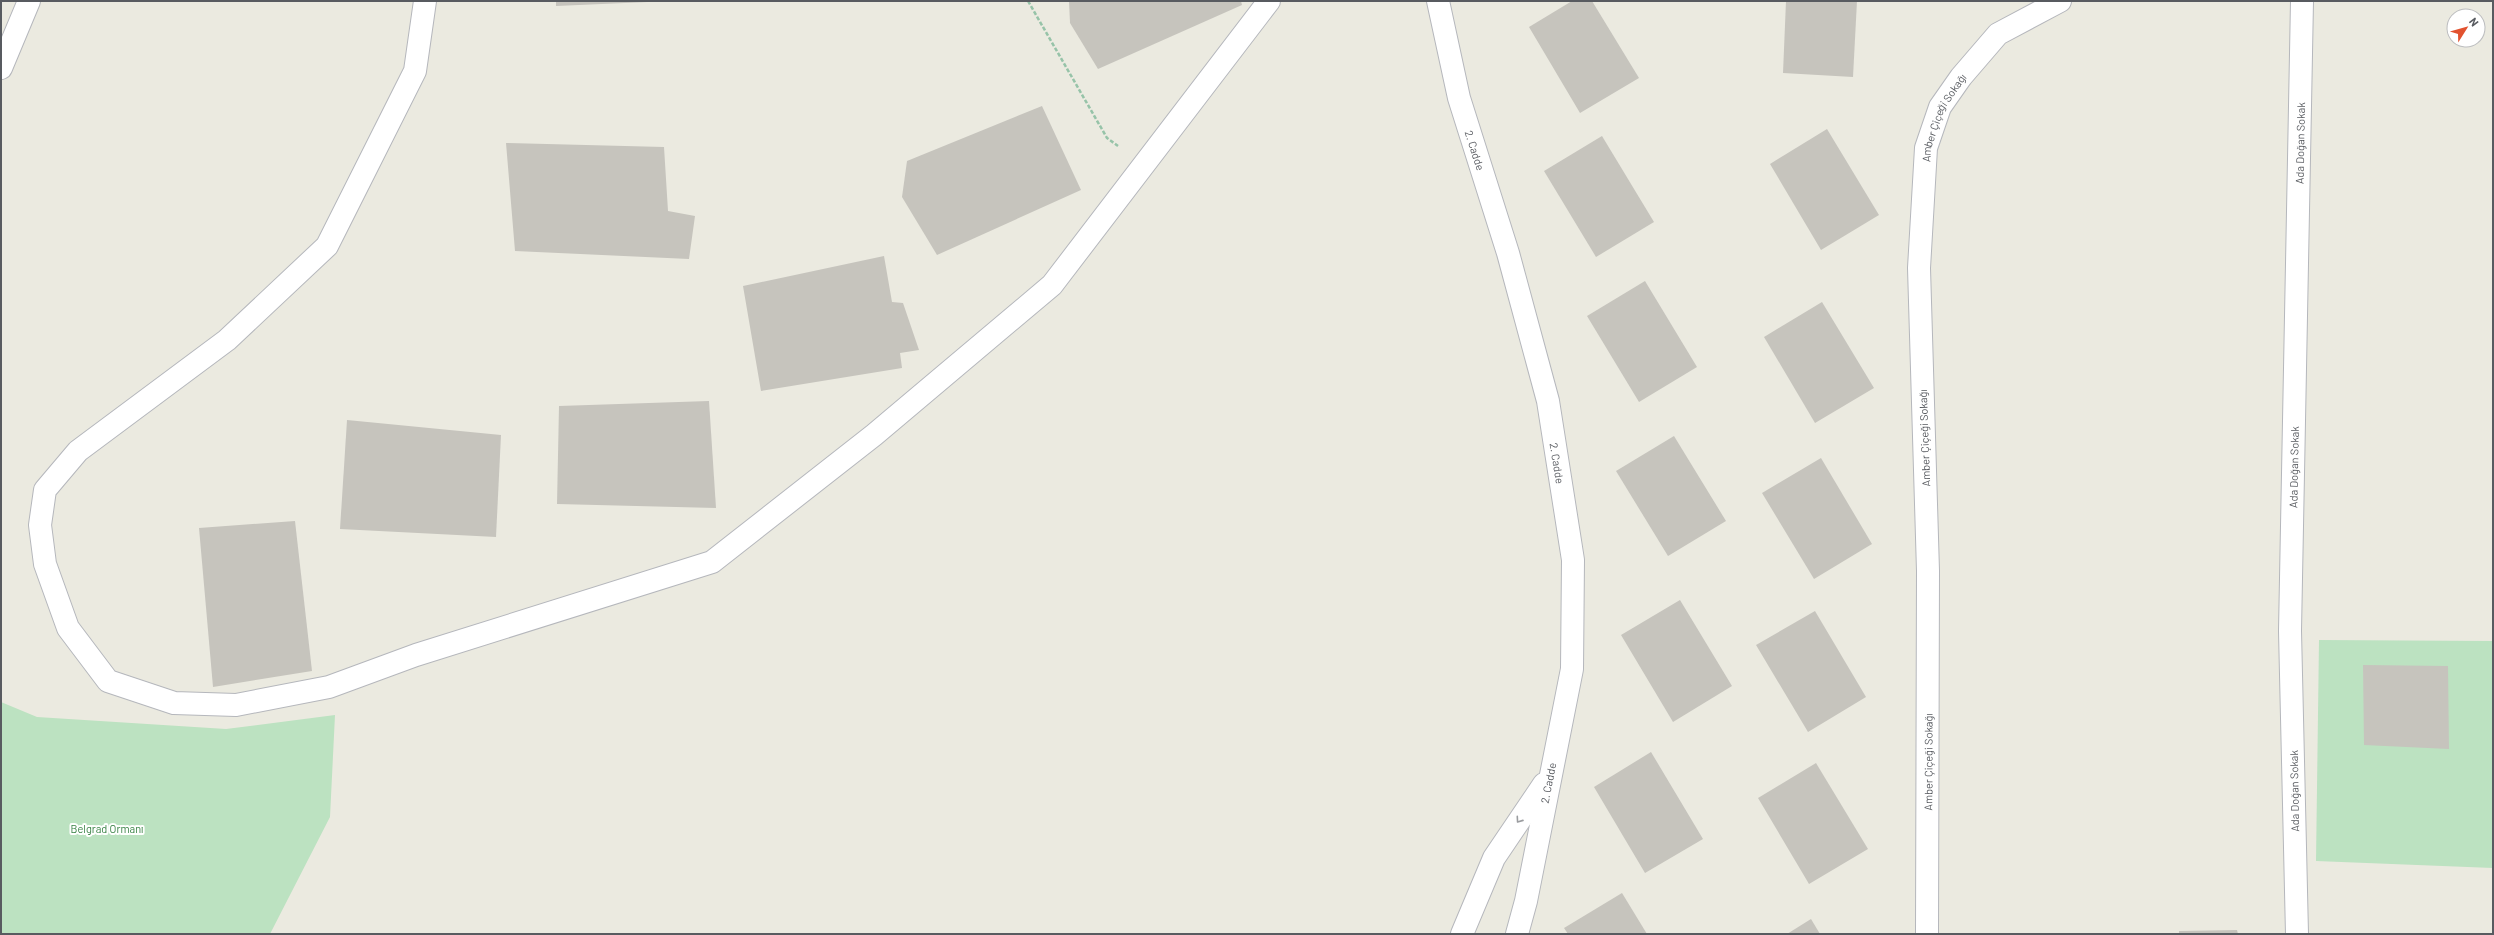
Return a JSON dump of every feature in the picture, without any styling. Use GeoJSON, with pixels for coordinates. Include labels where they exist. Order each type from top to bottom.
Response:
{"type":"FeatureCollection","features":[{"type":"Feature","properties":{"kind":"street"},"geometry":{"type":"LineString","coordinates":[[1,68],[29,1]]}},
{"type":"Feature","properties":{"kind":"street"},"geometry":{"type":"LineString","coordinates":[[425,1],[415,71],[327,246],[227,340],[78,451],[45,490],[40,525],[45,564],[68,628],[108,681],[174,703],[236,706],[329,688],[416,655],[712,562],[874,436],[1052,285],[1268,1]]}},
{"type":"Feature","properties":{"kind":"street","name":"2. Cadde"},"geometry":{"type":"LineString","coordinates":[[1438,1],[1458,98],[1508,253],[1548,401],[1573,560],[1572,669],[1526,900],[1517,934]]}},
{"type":"Feature","properties":{"kind":"street","name":"Amber Çiçeği Sokağı"},"geometry":{"type":"LineString","coordinates":[[1927,934],[1928,571],[1919,268],[1926,148],[1940,107],[1961,77],[1998,34],[2060,1]]}},
{"type":"Feature","properties":{"kind":"street","name":"Ada Doğan Sokak"},"geometry":{"type":"LineString","coordinates":[[2296,934],[2290,631],[2302,1]]}},
{"type":"Feature","properties":{"kind":"street"},"geometry":{"type":"LineString","coordinates":[[1462,934],[1494,858],[1550,777]]}},
{"type":"Feature","properties":{"kind":"path"},"geometry":{"type":"LineString","coordinates":[[1028,1],[1107,138],[1142,166]]}},
{"type":"Feature","properties":{"kind":"green space"},"geometry":{"type":"Polygon","coordinates":[[[2319,640],[2493,641],[2493,868],[2316,861],[2319,640]]]}},
{"type":"Feature","properties":{"kind":"green space","name":"Belgrad Ormanı"},"geometry":{"type":"Polygon","coordinates":[[[1,702],[37,717],[226,729],[335,715],[330,817],[270,934],[1,934],[1,702]]]}},
{"type":"Feature","properties":{"kind":"building"},"geometry":{"type":"Polygon","coordinates":[[[556,1],[648,1],[648,2],[556,6],[556,1]]]}},
{"type":"Feature","properties":{"kind":"building"},"geometry":{"type":"Polygon","coordinates":[[[1069,1],[1241,1],[1242,5],[1098,69],[1070,23],[1069,1]]]}},
{"type":"Feature","properties":{"kind":"building"},"geometry":{"type":"Polygon","coordinates":[[[1572,1],[1592,1],[1639,78],[1580,113],[1529,27],[1572,1]]]}},
{"type":"Feature","properties":{"kind":"building"},"geometry":{"type":"Polygon","coordinates":[[[1786,1],[1857,1],[1853,77],[1783,73],[1786,1]]]}},
{"type":"Feature","properties":{"kind":"building"},"geometry":{"type":"Polygon","coordinates":[[[1042,106],[1081,190],[937,255],[902,197],[907,161],[1042,106]]]}},
{"type":"Feature","properties":{"kind":"building"},"geometry":{"type":"Polygon","coordinates":[[[1827,129],[1879,215],[1821,250],[1770,164],[1827,129]]]}},
{"type":"Feature","properties":{"kind":"building"},"geometry":{"type":"Polygon","coordinates":[[[1602,136],[1654,222],[1596,257],[1544,171],[1602,136]]]}},
{"type":"Feature","properties":{"kind":"building"},"geometry":{"type":"Polygon","coordinates":[[[506,143],[664,147],[668,211],[695,216],[689,259],[515,251],[506,143]]]}},
{"type":"Feature","properties":{"kind":"building"},"geometry":{"type":"Polygon","coordinates":[[[884,256],[892,302],[903,303],[919,350],[900,353],[902,368],[761,391],[743,286],[884,256]]]}},
{"type":"Feature","properties":{"kind":"building"},"geometry":{"type":"Polygon","coordinates":[[[1645,281],[1697,367],[1639,402],[1587,316],[1645,281]]]}},
{"type":"Feature","properties":{"kind":"building"},"geometry":{"type":"Polygon","coordinates":[[[1822,302],[1874,388],[1815,423],[1764,337],[1822,302]]]}},
{"type":"Feature","properties":{"kind":"building"},"geometry":{"type":"Polygon","coordinates":[[[709,401],[716,508],[557,504],[559,406],[709,401]]]}},
{"type":"Feature","properties":{"kind":"building"},"geometry":{"type":"Polygon","coordinates":[[[347,420],[501,435],[496,537],[340,529],[347,420]]]}},
{"type":"Feature","properties":{"kind":"building"},"geometry":{"type":"Polygon","coordinates":[[[1674,436],[1726,521],[1668,556],[1616,471],[1674,436]]]}},
{"type":"Feature","properties":{"kind":"building"},"geometry":{"type":"Polygon","coordinates":[[[1821,458],[1872,544],[1814,579],[1762,493],[1821,458]]]}},
{"type":"Feature","properties":{"kind":"building"},"geometry":{"type":"Polygon","coordinates":[[[295,521],[312,671],[213,687],[199,528],[295,521]]]}},
{"type":"Feature","properties":{"kind":"building"},"geometry":{"type":"Polygon","coordinates":[[[1680,600],[1732,686],[1673,722],[1621,635],[1680,600]]]}},
{"type":"Feature","properties":{"kind":"building"},"geometry":{"type":"Polygon","coordinates":[[[1815,611],[1866,697],[1808,732],[1756,645],[1815,611]]]}},
{"type":"Feature","properties":{"kind":"building"},"geometry":{"type":"Polygon","coordinates":[[[2363,665],[2448,666],[2449,749],[2364,745],[2363,665]]]}},
{"type":"Feature","properties":{"kind":"building"},"geometry":{"type":"Polygon","coordinates":[[[1651,752],[1703,839],[1645,873],[1594,787],[1651,752]]]}},
{"type":"Feature","properties":{"kind":"building"},"geometry":{"type":"Polygon","coordinates":[[[1816,763],[1868,849],[1809,884],[1758,798],[1816,763]]]}},
{"type":"Feature","properties":{"kind":"building"},"geometry":{"type":"Polygon","coordinates":[[[1622,893],[1647,934],[1568,934],[1564,928],[1622,893]]]}},
{"type":"Feature","properties":{"kind":"building"},"geometry":{"type":"Polygon","coordinates":[[[1811,919],[1820,934],[1787,934],[1811,919]]]}},
{"type":"Feature","properties":{"kind":"building"},"geometry":{"type":"Polygon","coordinates":[[[2237,930],[2238,934],[2179,934],[2179,931],[2237,930]]]}}]}
